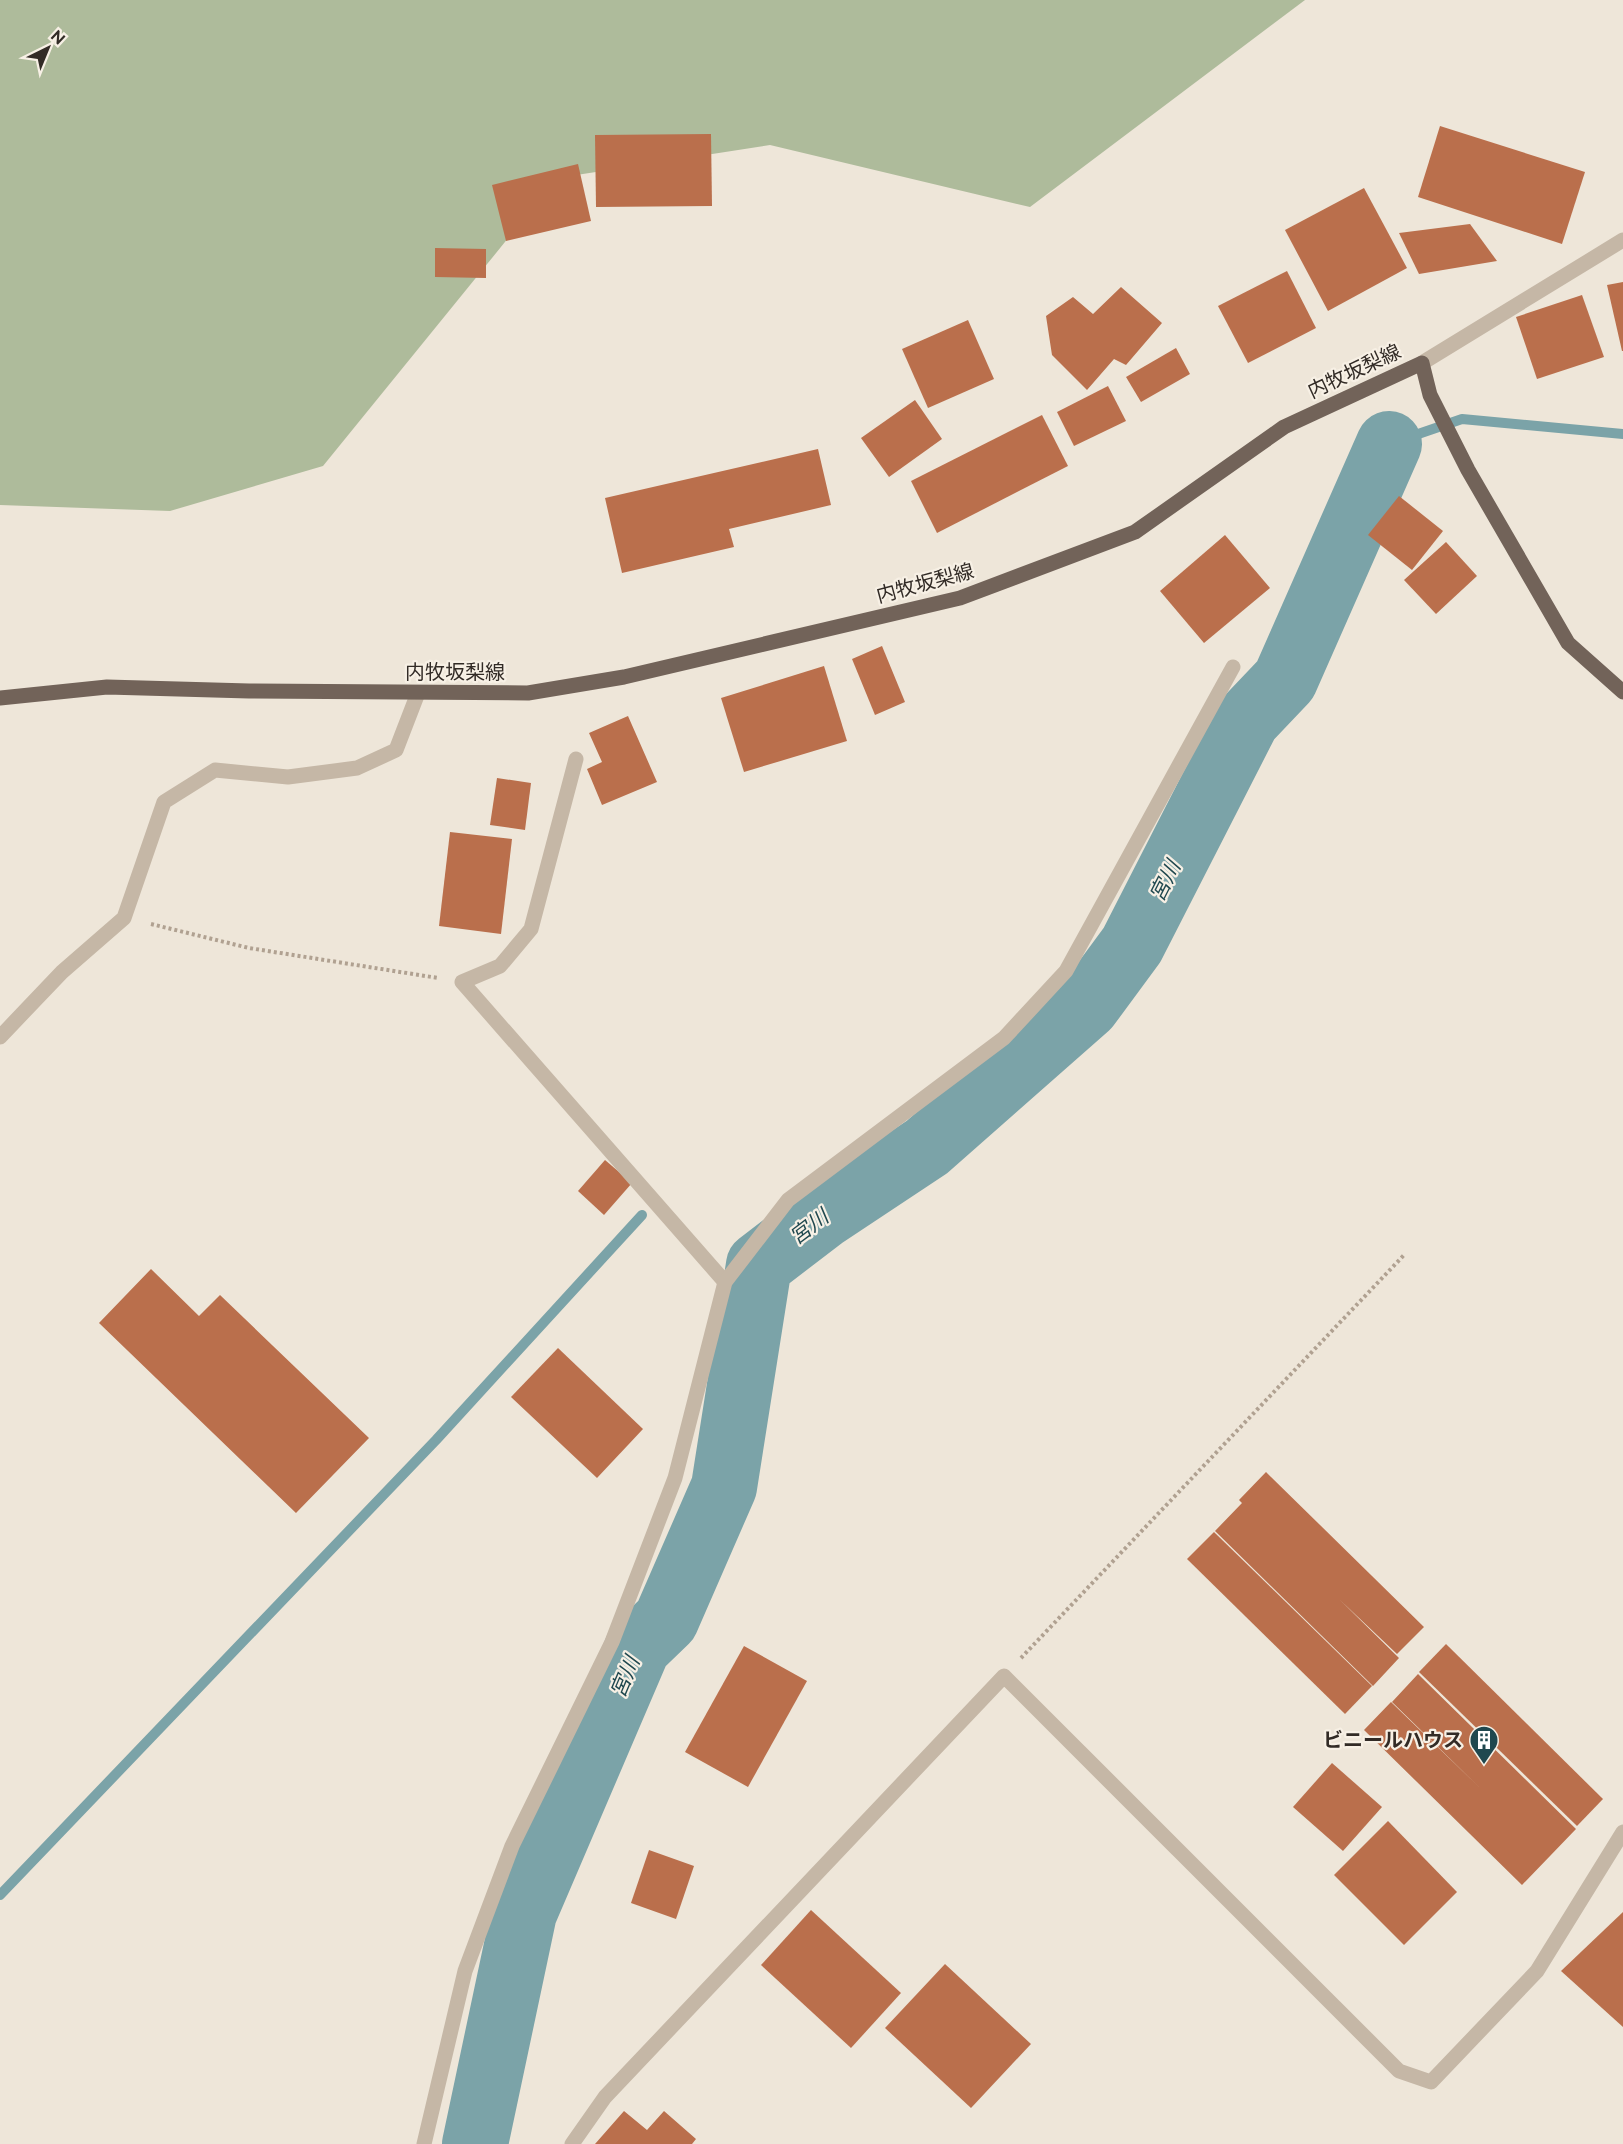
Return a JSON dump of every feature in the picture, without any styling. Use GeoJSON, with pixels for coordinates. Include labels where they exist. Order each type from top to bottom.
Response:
{"type":"FeatureCollection","features":[{"type":"Feature","properties":{"kind":"main road","name":"内牧坂梨線"},"geometry":{"type":"LineString","coordinates":[[0,698],[107,687],[528,693],[624,677],[960,598],[1135,532],[1284,427],[1422,363],[1430,395],[1468,470],[1568,643],[1623,692]]}},
{"type":"Feature","properties":{"kind":"street"},"geometry":{"type":"LineString","coordinates":[[1422,363],[1623,240]]}},
{"type":"Feature","properties":{"kind":"street"},"geometry":{"type":"LineString","coordinates":[[423,2144],[465,1971],[512,1846],[612,1642],[675,1478],[725,1282],[788,1200],[1004,1038],[1066,971],[1233,667]]}},
{"type":"Feature","properties":{"kind":"street"},"geometry":{"type":"LineString","coordinates":[[0,1037],[62,972],[124,918],[164,802],[215,770],[288,777],[357,768],[396,750],[418,693]]}},
{"type":"Feature","properties":{"kind":"street"},"geometry":{"type":"LineString","coordinates":[[576,759],[531,929],[500,966],[462,982],[725,1282]]}},
{"type":"Feature","properties":{"kind":"street"},"geometry":{"type":"LineString","coordinates":[[572,2144],[605,2097],[1004,1676],[1399,2071],[1431,2082],[1537,1971],[1623,1832]]}},
{"type":"Feature","properties":{"kind":"path"},"geometry":{"type":"LineString","coordinates":[[124,918],[249,948],[462,982]]}},
{"type":"Feature","properties":{"kind":"path"},"geometry":{"type":"LineString","coordinates":[[1004,1676],[1406,1254]]}},
{"type":"Feature","properties":{"kind":"green space"},"geometry":{"type":"Polygon","coordinates":[[[0,0],[1305,0],[1030,207],[770,145],[557,178],[323,466],[170,511],[0,505],[0,0]]]}},
{"type":"Feature","properties":{"kind":"building"},"geometry":{"type":"Polygon","coordinates":[[[1440,126],[1585,172],[1562,244],[1418,197],[1440,126]]]}},
{"type":"Feature","properties":{"kind":"building"},"geometry":{"type":"Polygon","coordinates":[[[711,134],[712,206],[596,207],[595,135],[711,134]]]}},
{"type":"Feature","properties":{"kind":"building"},"geometry":{"type":"Polygon","coordinates":[[[578,164],[591,221],[506,241],[492,185],[578,164]]]}},
{"type":"Feature","properties":{"kind":"building"},"geometry":{"type":"Polygon","coordinates":[[[1364,188],[1407,268],[1328,311],[1285,230],[1364,188]]]}},
{"type":"Feature","properties":{"kind":"building"},"geometry":{"type":"Polygon","coordinates":[[[1470,224],[1497,261],[1419,274],[1399,233],[1470,224]]]}},
{"type":"Feature","properties":{"kind":"building"},"geometry":{"type":"Polygon","coordinates":[[[435,248],[486,249],[486,278],[435,277],[435,248]]]}},
{"type":"Feature","properties":{"kind":"building"},"geometry":{"type":"Polygon","coordinates":[[[1287,271],[1316,328],[1248,363],[1218,306],[1287,271]]]}},
{"type":"Feature","properties":{"kind":"building"},"geometry":{"type":"Polygon","coordinates":[[[1623,282],[1623,351],[1622,351],[1607,285],[1623,282]]]}},
{"type":"Feature","properties":{"kind":"building"},"geometry":{"type":"Polygon","coordinates":[[[1121,287],[1162,323],[1126,365],[1114,359],[1087,390],[1052,355],[1046,316],[1073,297],[1093,314],[1121,287]]]}},
{"type":"Feature","properties":{"kind":"building"},"geometry":{"type":"Polygon","coordinates":[[[1582,295],[1604,357],[1537,379],[1516,317],[1582,295]]]}},
{"type":"Feature","properties":{"kind":"building"},"geometry":{"type":"Polygon","coordinates":[[[968,320],[994,379],[928,408],[902,349],[968,320]]]}},
{"type":"Feature","properties":{"kind":"building"},"geometry":{"type":"Polygon","coordinates":[[[1176,348],[1190,374],[1141,402],[1126,377],[1176,348]]]}},
{"type":"Feature","properties":{"kind":"building"},"geometry":{"type":"Polygon","coordinates":[[[1108,386],[1126,421],[1074,446],[1057,412],[1108,386]]]}},
{"type":"Feature","properties":{"kind":"building"},"geometry":{"type":"Polygon","coordinates":[[[915,400],[942,439],[889,477],[861,438],[915,400]]]}},
{"type":"Feature","properties":{"kind":"building"},"geometry":{"type":"Polygon","coordinates":[[[1042,415],[1068,466],[937,533],[911,481],[1042,415]]]}},
{"type":"Feature","properties":{"kind":"building"},"geometry":{"type":"Polygon","coordinates":[[[818,449],[831,505],[729,529],[734,547],[622,573],[605,498],[818,449]]]}},
{"type":"Feature","properties":{"kind":"building"},"geometry":{"type":"Polygon","coordinates":[[[1399,496],[1443,531],[1412,570],[1368,535],[1399,496]]]}},
{"type":"Feature","properties":{"kind":"building"},"geometry":{"type":"Polygon","coordinates":[[[1225,535],[1270,588],[1204,643],[1160,591],[1225,535]]]}},
{"type":"Feature","properties":{"kind":"building"},"geometry":{"type":"Polygon","coordinates":[[[1446,542],[1477,576],[1436,614],[1404,580],[1446,542]]]}},
{"type":"Feature","properties":{"kind":"building"},"geometry":{"type":"Polygon","coordinates":[[[882,646],[905,702],[875,715],[852,659],[882,646]]]}},
{"type":"Feature","properties":{"kind":"building"},"geometry":{"type":"Polygon","coordinates":[[[824,666],[847,741],[744,772],[721,698],[824,666]]]}},
{"type":"Feature","properties":{"kind":"building"},"geometry":{"type":"Polygon","coordinates":[[[628,716],[657,782],[602,805],[587,769],[602,762],[589,733],[628,716]]]}},
{"type":"Feature","properties":{"kind":"building"},"geometry":{"type":"Polygon","coordinates":[[[497,778],[531,783],[525,830],[490,825],[497,778]]]}},
{"type":"Feature","properties":{"kind":"building"},"geometry":{"type":"Polygon","coordinates":[[[450,832],[512,839],[501,934],[439,926],[450,832]]]}},
{"type":"Feature","properties":{"kind":"building"},"geometry":{"type":"Polygon","coordinates":[[[605,1160],[632,1183],[604,1215],[578,1191],[605,1160]]]}},
{"type":"Feature","properties":{"kind":"building"},"geometry":{"type":"Polygon","coordinates":[[[151,1269],[199,1316],[220,1295],[369,1438],[296,1513],[99,1323],[151,1269]]]}},
{"type":"Feature","properties":{"kind":"building"},"geometry":{"type":"Polygon","coordinates":[[[558,1348],[643,1429],[597,1478],[511,1397],[558,1348]]]}},
{"type":"Feature","properties":{"kind":"building"},"geometry":{"type":"Polygon","coordinates":[[[1266,1472],[1424,1627],[1397,1654],[1339,1599],[1399,1658],[1373,1686],[1215,1531],[1242,1503],[1239,1500],[1266,1472]]]}},
{"type":"Feature","properties":{"kind":"building"},"geometry":{"type":"Polygon","coordinates":[[[1214,1532],[1372,1686],[1345,1714],[1187,1559],[1214,1532]]]}},
{"type":"Feature","properties":{"kind":"building"},"geometry":{"type":"Polygon","coordinates":[[[1446,1644],[1603,1799],[1577,1826],[1419,1672],[1446,1644]]]}},
{"type":"Feature","properties":{"kind":"building"},"geometry":{"type":"Polygon","coordinates":[[[744,1646],[807,1681],[748,1787],[685,1752],[744,1646]]]}},
{"type":"Feature","properties":{"kind":"building"},"geometry":{"type":"Polygon","coordinates":[[[1418,1674],[1576,1829],[1522,1885],[1364,1730],[1391,1702],[1480,1788],[1392,1702],[1418,1674]]]}},
{"type":"Feature","properties":{"kind":"building"},"geometry":{"type":"Polygon","coordinates":[[[1332,1763],[1382,1807],[1343,1851],[1293,1807],[1332,1763]]]}},
{"type":"Feature","properties":{"kind":"building"},"geometry":{"type":"Polygon","coordinates":[[[1388,1821],[1457,1892],[1404,1945],[1334,1875],[1388,1821]]]}},
{"type":"Feature","properties":{"kind":"building"},"geometry":{"type":"Polygon","coordinates":[[[649,1850],[694,1866],[676,1919],[631,1903],[649,1850]]]}},
{"type":"Feature","properties":{"kind":"building"},"geometry":{"type":"Polygon","coordinates":[[[811,1910],[901,1993],[851,2048],[761,1965],[811,1910]]]}},
{"type":"Feature","properties":{"kind":"building"},"geometry":{"type":"Polygon","coordinates":[[[1623,1912],[1623,2027],[1561,1971],[1623,1912]]]}},
{"type":"Feature","properties":{"kind":"building"},"geometry":{"type":"Polygon","coordinates":[[[945,1964],[1031,2044],[971,2108],[885,2028],[945,1964]]]}},
{"type":"Feature","properties":{"kind":"building"},"geometry":{"type":"Polygon","coordinates":[[[624,2111],[647,2130],[664,2111],[696,2139],[692,2144],[595,2144],[624,2111]]]}},
{"type":"Feature","properties":{"kind":"waterway"},"geometry":{"type":"LineString","coordinates":[[1389,444],[1462,419],[1623,434]]}},
{"type":"Feature","properties":{"kind":"waterway","name":"宮川"},"geometry":{"type":"LineString","coordinates":[[475,2144],[524,1913],[638,1647],[666,1620],[724,1487],[759,1265],[823,1216],[927,1147],[1087,1006],[1132,945],[1247,720],[1285,680],[1389,444]]}},
{"type":"Feature","properties":{"kind":"waterway"},"geometry":{"type":"LineString","coordinates":[[0,1895],[436,1440],[642,1215]]}},
{"type":"Feature","properties":{"kind":"place","name":"ビニールハウス"},"geometry":{"type":"Point","coordinates":[1484,1766]}}]}
